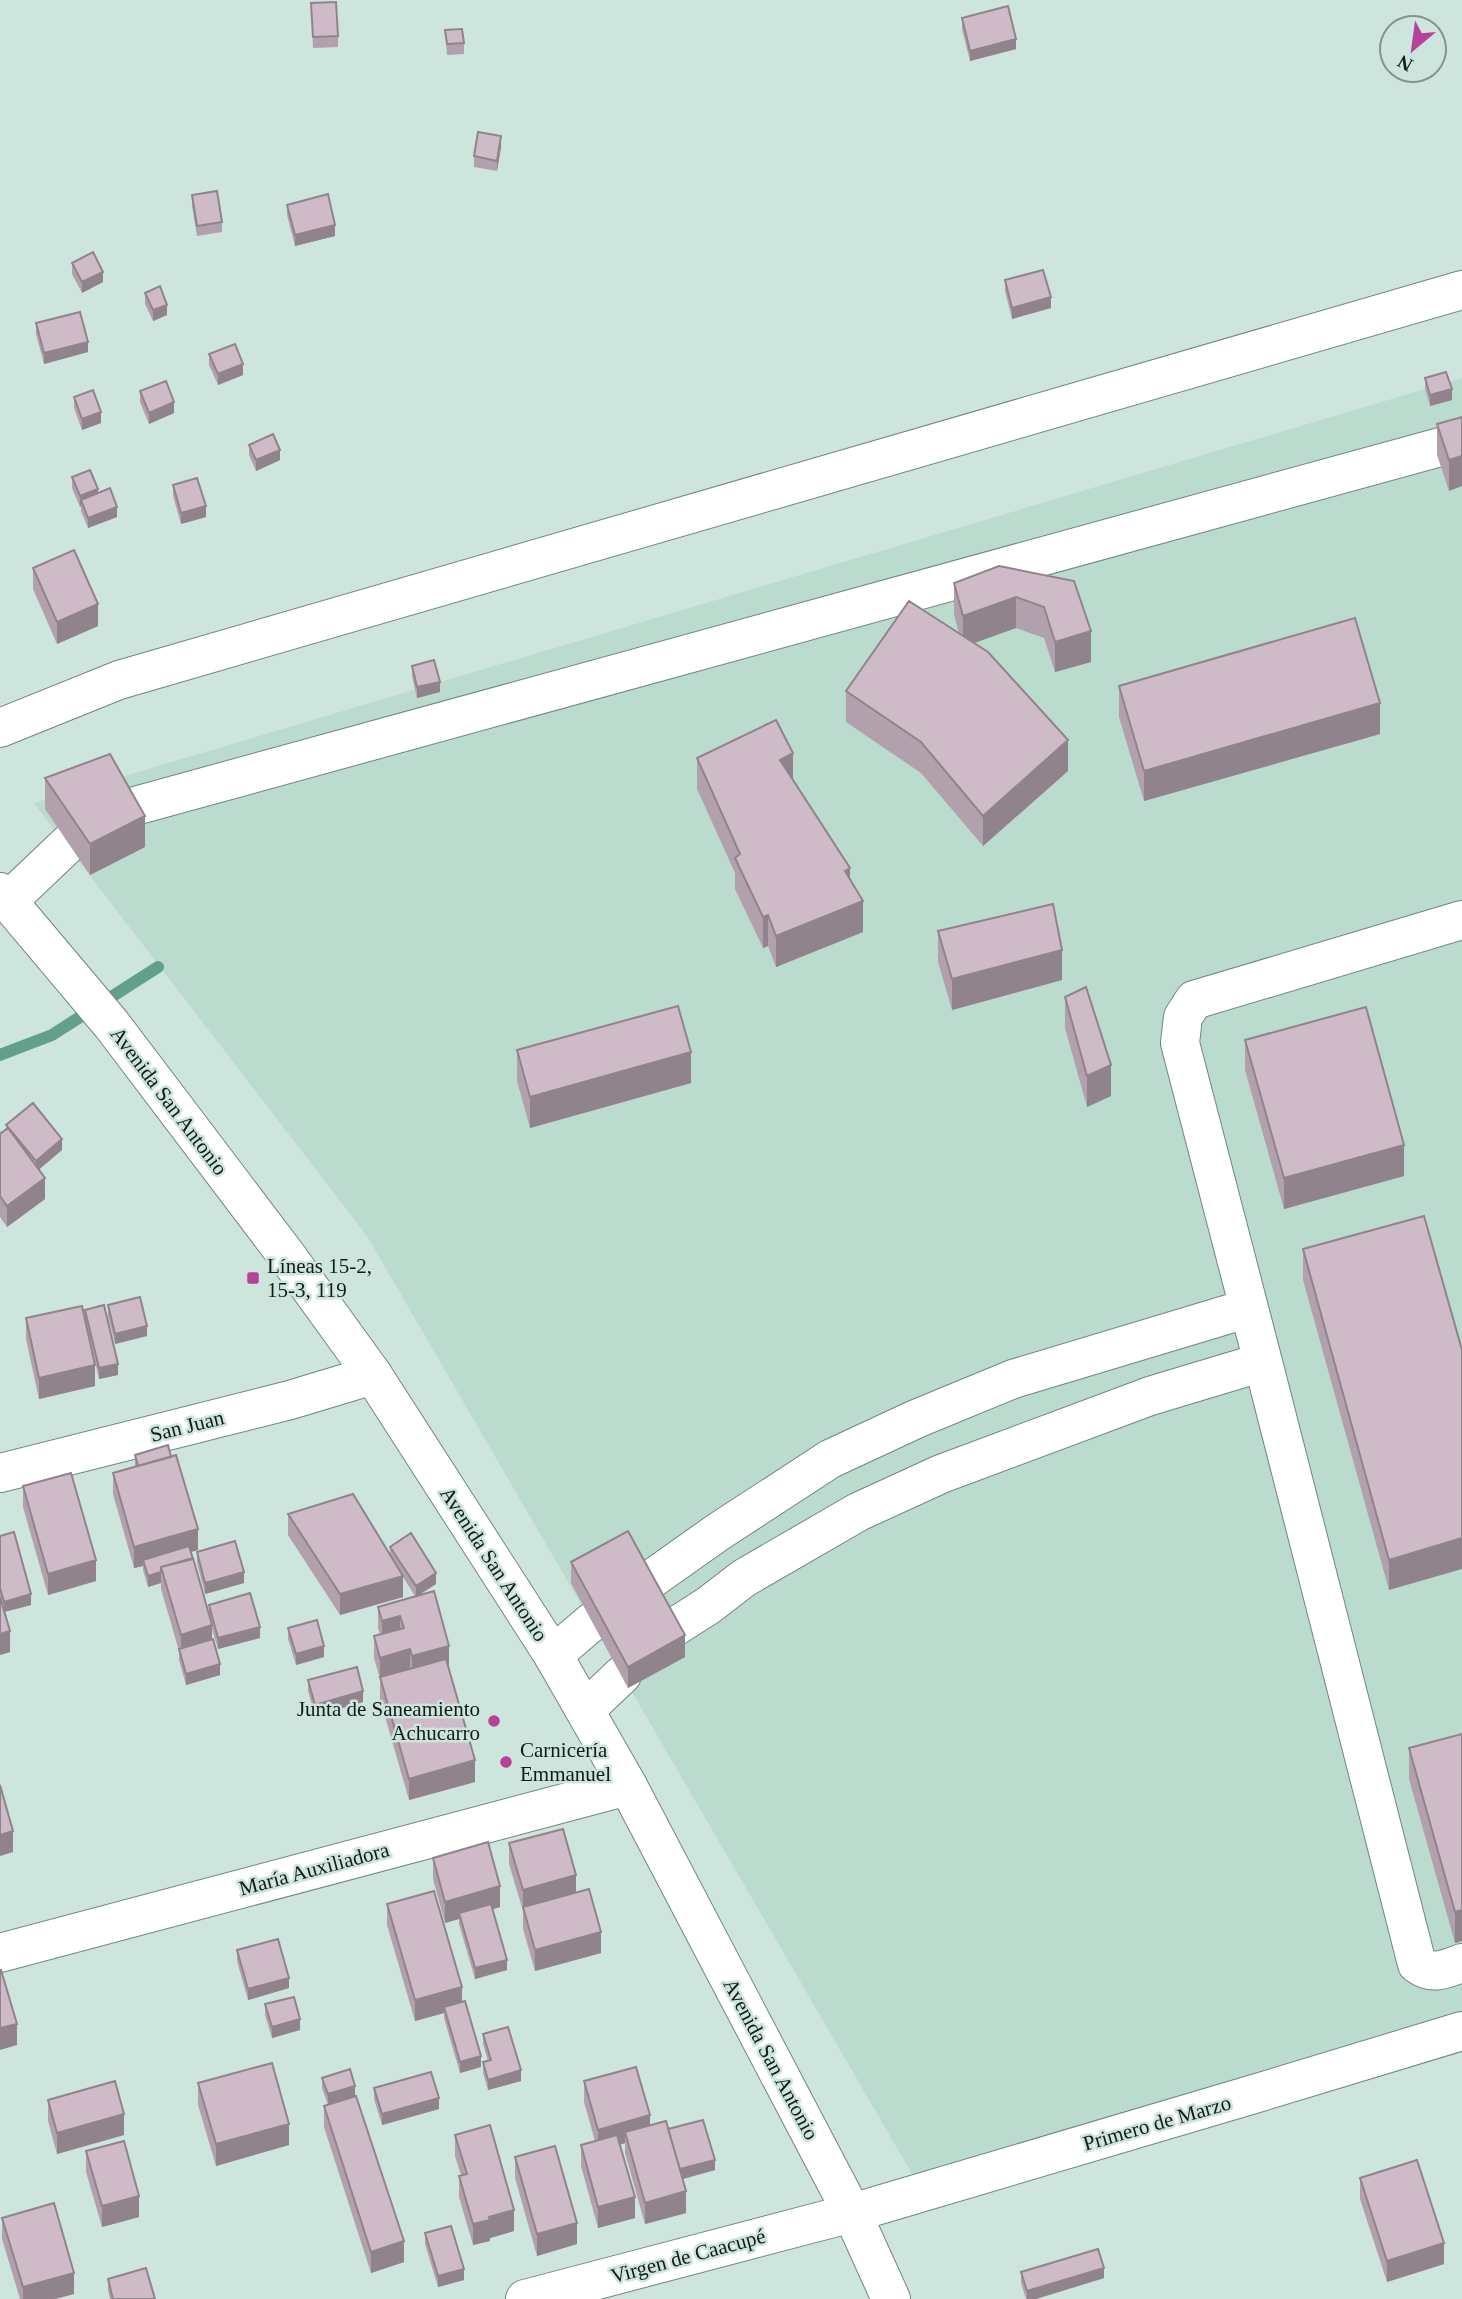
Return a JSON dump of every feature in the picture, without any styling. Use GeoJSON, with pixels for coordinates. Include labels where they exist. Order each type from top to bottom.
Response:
{"type":"FeatureCollection","features":[{"type":"Feature","properties":{"kind":"street"},"geometry":{"type":"LineString","coordinates":[[0,728],[119,680],[1462,290]]}},
{"type":"Feature","properties":{"kind":"street"},"geometry":{"type":"LineString","coordinates":[[124,809],[1462,441]]}},
{"type":"Feature","properties":{"kind":"street"},"geometry":{"type":"LineString","coordinates":[[4,896],[69,843]]}},
{"type":"Feature","properties":{"kind":"street","name":"Avenida San Antonio"},"geometry":{"type":"LineString","coordinates":[[4,896],[84,990],[287,1256],[373,1375],[553,1655],[628,1786],[852,2213],[891,2299]]}},
{"type":"Feature","properties":{"kind":"street"},"geometry":{"type":"LineString","coordinates":[[1461,922],[1194,1000],[1183,1017],[1180,1043],[1417,1964],[1425,1970],[1436,1972],[1462,1963]]}},
{"type":"Feature","properties":{"kind":"street"},"geometry":{"type":"LineString","coordinates":[[646,1583],[718,1532],[831,1459],[904,1425],[1013,1379],[1249,1307]]}},
{"type":"Feature","properties":{"kind":"street"},"geometry":{"type":"LineString","coordinates":[[670,1630],[755,1571],[858,1512],[929,1479],[1150,1396],[1264,1362]]}},
{"type":"Feature","properties":{"kind":"street","name":"San Juan"},"geometry":{"type":"LineString","coordinates":[[0,1473],[290,1400],[373,1375]]}},
{"type":"Feature","properties":{"kind":"street"},"geometry":{"type":"LineString","coordinates":[[553,1655],[593,1621]]}},
{"type":"Feature","properties":{"kind":"street"},"geometry":{"type":"LineString","coordinates":[[586,1710],[622,1675]]}},
{"type":"Feature","properties":{"kind":"street","name":"María Auxiliadora"},"geometry":{"type":"LineString","coordinates":[[0,1953],[628,1786]]}},
{"type":"Feature","properties":{"kind":"street","name":"Primero de Marzo"},"geometry":{"type":"LineString","coordinates":[[852,2213],[1462,2031]]}},
{"type":"Feature","properties":{"kind":"street","name":"Virgen de Caacupé"},"geometry":{"type":"LineString","coordinates":[[525,2299],[852,2213]]}},
{"type":"Feature","properties":{"kind":"shaded area"},"geometry":{"type":"Polygon","coordinates":[[[1462,378],[1462,2020],[918,2184],[367,1236],[34,803],[1462,378]]]}},
{"type":"Feature","properties":{"kind":"building"},"geometry":{"type":"Polygon","coordinates":[[[336,2],[338,36],[313,37],[311,3],[336,2]]]}},
{"type":"Feature","properties":{"kind":"building"},"geometry":{"type":"Polygon","coordinates":[[[1008,6],[1016,39],[970,51],[962,18],[1008,6]]]}},
{"type":"Feature","properties":{"kind":"building"},"geometry":{"type":"Polygon","coordinates":[[[462,29],[464,43],[447,44],[445,30],[462,29]]]}},
{"type":"Feature","properties":{"kind":"building"},"geometry":{"type":"Polygon","coordinates":[[[478,132],[501,136],[497,161],[474,156],[478,132]]]}},
{"type":"Feature","properties":{"kind":"building"},"geometry":{"type":"Polygon","coordinates":[[[217,191],[222,222],[197,226],[192,195],[217,191]]]}},
{"type":"Feature","properties":{"kind":"building"},"geometry":{"type":"Polygon","coordinates":[[[328,194],[335,225],[295,235],[287,205],[328,194]]]}},
{"type":"Feature","properties":{"kind":"building"},"geometry":{"type":"Polygon","coordinates":[[[93,252],[103,272],[82,282],[72,263],[93,252]]]}},
{"type":"Feature","properties":{"kind":"building"},"geometry":{"type":"Polygon","coordinates":[[[1043,270],[1051,297],[1012,308],[1005,280],[1043,270]]]}},
{"type":"Feature","properties":{"kind":"building"},"geometry":{"type":"Polygon","coordinates":[[[160,286],[167,305],[153,310],[145,293],[160,286]]]}},
{"type":"Feature","properties":{"kind":"building"},"geometry":{"type":"Polygon","coordinates":[[[80,312],[88,342],[44,353],[36,323],[80,312]]]}},
{"type":"Feature","properties":{"kind":"building"},"geometry":{"type":"Polygon","coordinates":[[[235,344],[243,364],[218,374],[209,354],[235,344]]]}},
{"type":"Feature","properties":{"kind":"building"},"geometry":{"type":"Polygon","coordinates":[[[1446,372],[1452,389],[1430,395],[1425,378],[1446,372]]]}},
{"type":"Feature","properties":{"kind":"building"},"geometry":{"type":"Polygon","coordinates":[[[166,381],[174,402],[149,413],[140,391],[166,381]]]}},
{"type":"Feature","properties":{"kind":"building"},"geometry":{"type":"Polygon","coordinates":[[[93,390],[101,412],[82,419],[74,397],[93,390]]]}},
{"type":"Feature","properties":{"kind":"building"},"geometry":{"type":"Polygon","coordinates":[[[1462,417],[1462,456],[1449,460],[1437,424],[1462,417]]]}},
{"type":"Feature","properties":{"kind":"building"},"geometry":{"type":"Polygon","coordinates":[[[273,434],[280,450],[256,460],[249,445],[273,434]]]}},
{"type":"Feature","properties":{"kind":"building"},"geometry":{"type":"Polygon","coordinates":[[[90,470],[98,489],[80,496],[72,477],[90,470]]]}},
{"type":"Feature","properties":{"kind":"building"},"geometry":{"type":"Polygon","coordinates":[[[197,478],[206,506],[181,513],[173,485],[197,478]]]}},
{"type":"Feature","properties":{"kind":"building"},"geometry":{"type":"Polygon","coordinates":[[[110,488],[117,507],[88,518],[81,500],[110,488]]]}},
{"type":"Feature","properties":{"kind":"building"},"geometry":{"type":"Polygon","coordinates":[[[74,550],[98,604],[57,622],[33,568],[74,550]]]}},
{"type":"Feature","properties":{"kind":"building"},"geometry":{"type":"Polygon","coordinates":[[[999,566],[1074,581],[1091,631],[1055,642],[1044,607],[1016,597],[963,616],[954,583],[999,566]]]}},
{"type":"Feature","properties":{"kind":"building"},"geometry":{"type":"Polygon","coordinates":[[[909,601],[988,652],[1068,740],[983,816],[921,742],[846,691],[909,601]]]}},
{"type":"Feature","properties":{"kind":"building"},"geometry":{"type":"Polygon","coordinates":[[[1355,618],[1380,703],[1144,771],[1119,686],[1355,618]]]}},
{"type":"Feature","properties":{"kind":"building"},"geometry":{"type":"Polygon","coordinates":[[[434,660],[440,682],[417,687],[412,666],[434,660]]]}},
{"type":"Feature","properties":{"kind":"building"},"geometry":{"type":"Polygon","coordinates":[[[776,720],[793,753],[780,760],[850,868],[845,871],[863,901],[776,936],[768,915],[763,917],[735,858],[740,854],[697,758],[776,720]]]}},
{"type":"Feature","properties":{"kind":"building"},"geometry":{"type":"Polygon","coordinates":[[[110,754],[145,816],[90,844],[45,778],[110,754]]]}},
{"type":"Feature","properties":{"kind":"building"},"geometry":{"type":"Polygon","coordinates":[[[1053,904],[1062,950],[952,979],[938,931],[1053,904]]]}},
{"type":"Feature","properties":{"kind":"building"},"geometry":{"type":"Polygon","coordinates":[[[1086,987],[1111,1065],[1087,1076],[1065,997],[1086,987]]]}},
{"type":"Feature","properties":{"kind":"building"},"geometry":{"type":"Polygon","coordinates":[[[678,1006],[691,1052],[530,1097],[517,1050],[678,1006]]]}},
{"type":"Feature","properties":{"kind":"building"},"geometry":{"type":"Polygon","coordinates":[[[1366,1007],[1404,1145],[1284,1178],[1245,1040],[1366,1007]]]}},
{"type":"Feature","properties":{"kind":"building"},"geometry":{"type":"Polygon","coordinates":[[[33,1103],[62,1139],[36,1161],[6,1125],[33,1103]]]}},
{"type":"Feature","properties":{"kind":"building"},"geometry":{"type":"Polygon","coordinates":[[[8,1128],[45,1178],[7,1206],[0,1196],[0,1134],[8,1128]]]}},
{"type":"Feature","properties":{"kind":"building"},"geometry":{"type":"Polygon","coordinates":[[[1424,1216],[1462,1350],[1462,1538],[1389,1560],[1303,1249],[1424,1216]]]}},
{"type":"Feature","properties":{"kind":"building"},"geometry":{"type":"Polygon","coordinates":[[[140,1297],[147,1326],[115,1334],[108,1305],[140,1297]]]}},
{"type":"Feature","properties":{"kind":"building"},"geometry":{"type":"Polygon","coordinates":[[[104,1305],[118,1364],[99,1368],[85,1310],[104,1305]]]}},
{"type":"Feature","properties":{"kind":"building"},"geometry":{"type":"Polygon","coordinates":[[[82,1306],[95,1365],[39,1378],[26,1318],[82,1306]]]}},
{"type":"Feature","properties":{"kind":"building"},"geometry":{"type":"Polygon","coordinates":[[[168,1445],[171,1457],[138,1466],[135,1455],[168,1445]]]}},
{"type":"Feature","properties":{"kind":"building"},"geometry":{"type":"Polygon","coordinates":[[[176,1455],[198,1529],[134,1547],[113,1473],[176,1455]]]}},
{"type":"Feature","properties":{"kind":"building"},"geometry":{"type":"Polygon","coordinates":[[[71,1473],[96,1560],[48,1574],[23,1486],[71,1473]]]}},
{"type":"Feature","properties":{"kind":"building"},"geometry":{"type":"Polygon","coordinates":[[[353,1494],[403,1576],[340,1594],[288,1514],[353,1494]]]}},
{"type":"Feature","properties":{"kind":"building"},"geometry":{"type":"Polygon","coordinates":[[[628,1531],[685,1635],[628,1667],[571,1562],[628,1531]]]}},
{"type":"Feature","properties":{"kind":"building"},"geometry":{"type":"Polygon","coordinates":[[[14,1532],[31,1594],[4,1602],[0,1588],[0,1536],[14,1532]]]}},
{"type":"Feature","properties":{"kind":"building"},"geometry":{"type":"Polygon","coordinates":[[[411,1533],[436,1573],[416,1586],[390,1547],[411,1533]]]}},
{"type":"Feature","properties":{"kind":"building"},"geometry":{"type":"Polygon","coordinates":[[[235,1541],[244,1572],[205,1583],[197,1552],[235,1541]]]}},
{"type":"Feature","properties":{"kind":"building"},"geometry":{"type":"Polygon","coordinates":[[[189,1546],[193,1559],[161,1567],[161,1572],[148,1576],[143,1560],[189,1546]]]}},
{"type":"Feature","properties":{"kind":"building"},"geometry":{"type":"Polygon","coordinates":[[[193,1558],[212,1625],[181,1635],[161,1567],[193,1558]]]}},
{"type":"Feature","properties":{"kind":"building"},"geometry":{"type":"Polygon","coordinates":[[[434,1591],[449,1646],[412,1656],[410,1649],[380,1658],[374,1636],[404,1628],[400,1616],[382,1621],[378,1607],[434,1591]]]}},
{"type":"Feature","properties":{"kind":"building"},"geometry":{"type":"Polygon","coordinates":[[[250,1593],[260,1627],[218,1638],[209,1605],[250,1593]]]}},
{"type":"Feature","properties":{"kind":"building"},"geometry":{"type":"Polygon","coordinates":[[[0,1597],[10,1631],[0,1634],[0,1597]]]}},
{"type":"Feature","properties":{"kind":"building"},"geometry":{"type":"Polygon","coordinates":[[[317,1620],[324,1646],[296,1654],[288,1628],[317,1620]]]}},
{"type":"Feature","properties":{"kind":"building"},"geometry":{"type":"Polygon","coordinates":[[[213,1639],[220,1664],[186,1674],[179,1649],[213,1639]]]}},
{"type":"Feature","properties":{"kind":"building"},"geometry":{"type":"Polygon","coordinates":[[[446,1659],[475,1760],[409,1779],[380,1677],[446,1659]]]}},
{"type":"Feature","properties":{"kind":"building"},"geometry":{"type":"Polygon","coordinates":[[[357,1667],[363,1691],[315,1705],[308,1680],[357,1667]]]}},
{"type":"Feature","properties":{"kind":"building"},"geometry":{"type":"Polygon","coordinates":[[[1462,1734],[1462,1910],[1455,1912],[1409,1748],[1462,1734]]]}},
{"type":"Feature","properties":{"kind":"building"},"geometry":{"type":"Polygon","coordinates":[[[0,1785],[13,1831],[0,1835],[0,1785]]]}},
{"type":"Feature","properties":{"kind":"building"},"geometry":{"type":"Polygon","coordinates":[[[563,1829],[576,1875],[523,1890],[509,1843],[563,1829]]]}},
{"type":"Feature","properties":{"kind":"building"},"geometry":{"type":"Polygon","coordinates":[[[488,1842],[500,1886],[445,1902],[433,1858],[488,1842]]]}},
{"type":"Feature","properties":{"kind":"building"},"geometry":{"type":"Polygon","coordinates":[[[589,1889],[601,1932],[535,1950],[523,1907],[589,1889]]]}},
{"type":"Feature","properties":{"kind":"building"},"geometry":{"type":"Polygon","coordinates":[[[434,1891],[462,1987],[415,2000],[387,1904],[434,1891]]]}},
{"type":"Feature","properties":{"kind":"building"},"geometry":{"type":"Polygon","coordinates":[[[491,1904],[507,1960],[475,1968],[459,1913],[491,1904]]]}},
{"type":"Feature","properties":{"kind":"building"},"geometry":{"type":"Polygon","coordinates":[[[278,1939],[289,1978],[248,1989],[237,1950],[278,1939]]]}},
{"type":"Feature","properties":{"kind":"building"},"geometry":{"type":"Polygon","coordinates":[[[0,1970],[17,2024],[0,2028],[0,1970]]]}},
{"type":"Feature","properties":{"kind":"building"},"geometry":{"type":"Polygon","coordinates":[[[294,1997],[300,2019],[272,2027],[265,2004],[294,1997]]]}},
{"type":"Feature","properties":{"kind":"building"},"geometry":{"type":"Polygon","coordinates":[[[465,2001],[481,2056],[460,2062],[444,2007],[465,2001]]]}},
{"type":"Feature","properties":{"kind":"building"},"geometry":{"type":"Polygon","coordinates":[[[508,2027],[521,2070],[488,2080],[483,2062],[491,2060],[483,2034],[508,2027]]]}},
{"type":"Feature","properties":{"kind":"building"},"geometry":{"type":"Polygon","coordinates":[[[272,2063],[289,2124],[216,2144],[198,2083],[272,2063]]]}},
{"type":"Feature","properties":{"kind":"building"},"geometry":{"type":"Polygon","coordinates":[[[636,2067],[650,2115],[598,2130],[584,2081],[636,2067]]]}},
{"type":"Feature","properties":{"kind":"building"},"geometry":{"type":"Polygon","coordinates":[[[350,2069],[355,2086],[328,2094],[322,2078],[350,2069]]]}},
{"type":"Feature","properties":{"kind":"building"},"geometry":{"type":"Polygon","coordinates":[[[431,2072],[439,2098],[382,2114],[374,2088],[431,2072]]]}},
{"type":"Feature","properties":{"kind":"building"},"geometry":{"type":"Polygon","coordinates":[[[115,2081],[124,2114],[57,2133],[48,2100],[115,2081]]]}},
{"type":"Feature","properties":{"kind":"building"},"geometry":{"type":"Polygon","coordinates":[[[356,2096],[404,2241],[371,2252],[324,2106],[356,2096]]]}},
{"type":"Feature","properties":{"kind":"building"},"geometry":{"type":"Polygon","coordinates":[[[703,2120],[715,2160],[680,2169],[668,2129],[703,2120]]]}},
{"type":"Feature","properties":{"kind":"building"},"geometry":{"type":"Polygon","coordinates":[[[666,2121],[686,2191],[645,2203],[625,2132],[666,2121]]]}},
{"type":"Feature","properties":{"kind":"building"},"geometry":{"type":"Polygon","coordinates":[[[490,2125],[514,2210],[473,2224],[459,2176],[467,2174],[455,2135],[490,2125]]]}},
{"type":"Feature","properties":{"kind":"building"},"geometry":{"type":"Polygon","coordinates":[[[617,2135],[635,2197],[598,2207],[581,2145],[617,2135]]]}},
{"type":"Feature","properties":{"kind":"building"},"geometry":{"type":"Polygon","coordinates":[[[124,2141],[139,2196],[102,2206],[86,2151],[124,2141]]]}},
{"type":"Feature","properties":{"kind":"building"},"geometry":{"type":"Polygon","coordinates":[[[555,2146],[577,2223],[537,2234],[515,2157],[555,2146]]]}},
{"type":"Feature","properties":{"kind":"building"},"geometry":{"type":"Polygon","coordinates":[[[1417,2160],[1444,2243],[1387,2261],[1360,2178],[1417,2160]]]}},
{"type":"Feature","properties":{"kind":"building"},"geometry":{"type":"Polygon","coordinates":[[[54,2203],[74,2273],[23,2287],[2,2218],[54,2203]]]}},
{"type":"Feature","properties":{"kind":"building"},"geometry":{"type":"Polygon","coordinates":[[[451,2226],[464,2269],[438,2276],[425,2233],[451,2226]]]}},
{"type":"Feature","properties":{"kind":"building"},"geometry":{"type":"Polygon","coordinates":[[[1098,2249],[1104,2268],[1027,2291],[1021,2272],[1098,2249]]]}},
{"type":"Feature","properties":{"kind":"building"},"geometry":{"type":"Polygon","coordinates":[[[146,2268],[155,2299],[113,2299],[108,2279],[146,2268]]]}},
{"type":"Feature","properties":{"kind":"waterway"},"geometry":{"type":"LineString","coordinates":[[0,1055],[52,1035],[158,967]]}},
{"type":"Feature","properties":{"kind":"place","name":"Líneas 15-2, 15-3, 119"},"geometry":{"type":"Point","coordinates":[253,1278]}},
{"type":"Feature","properties":{"kind":"place","name":"Junta de Saneamiento Achucarro"},"geometry":{"type":"Point","coordinates":[494,1721]}},
{"type":"Feature","properties":{"kind":"place","name":"Carnicería Emmanuel"},"geometry":{"type":"Point","coordinates":[506,1762]}}]}
